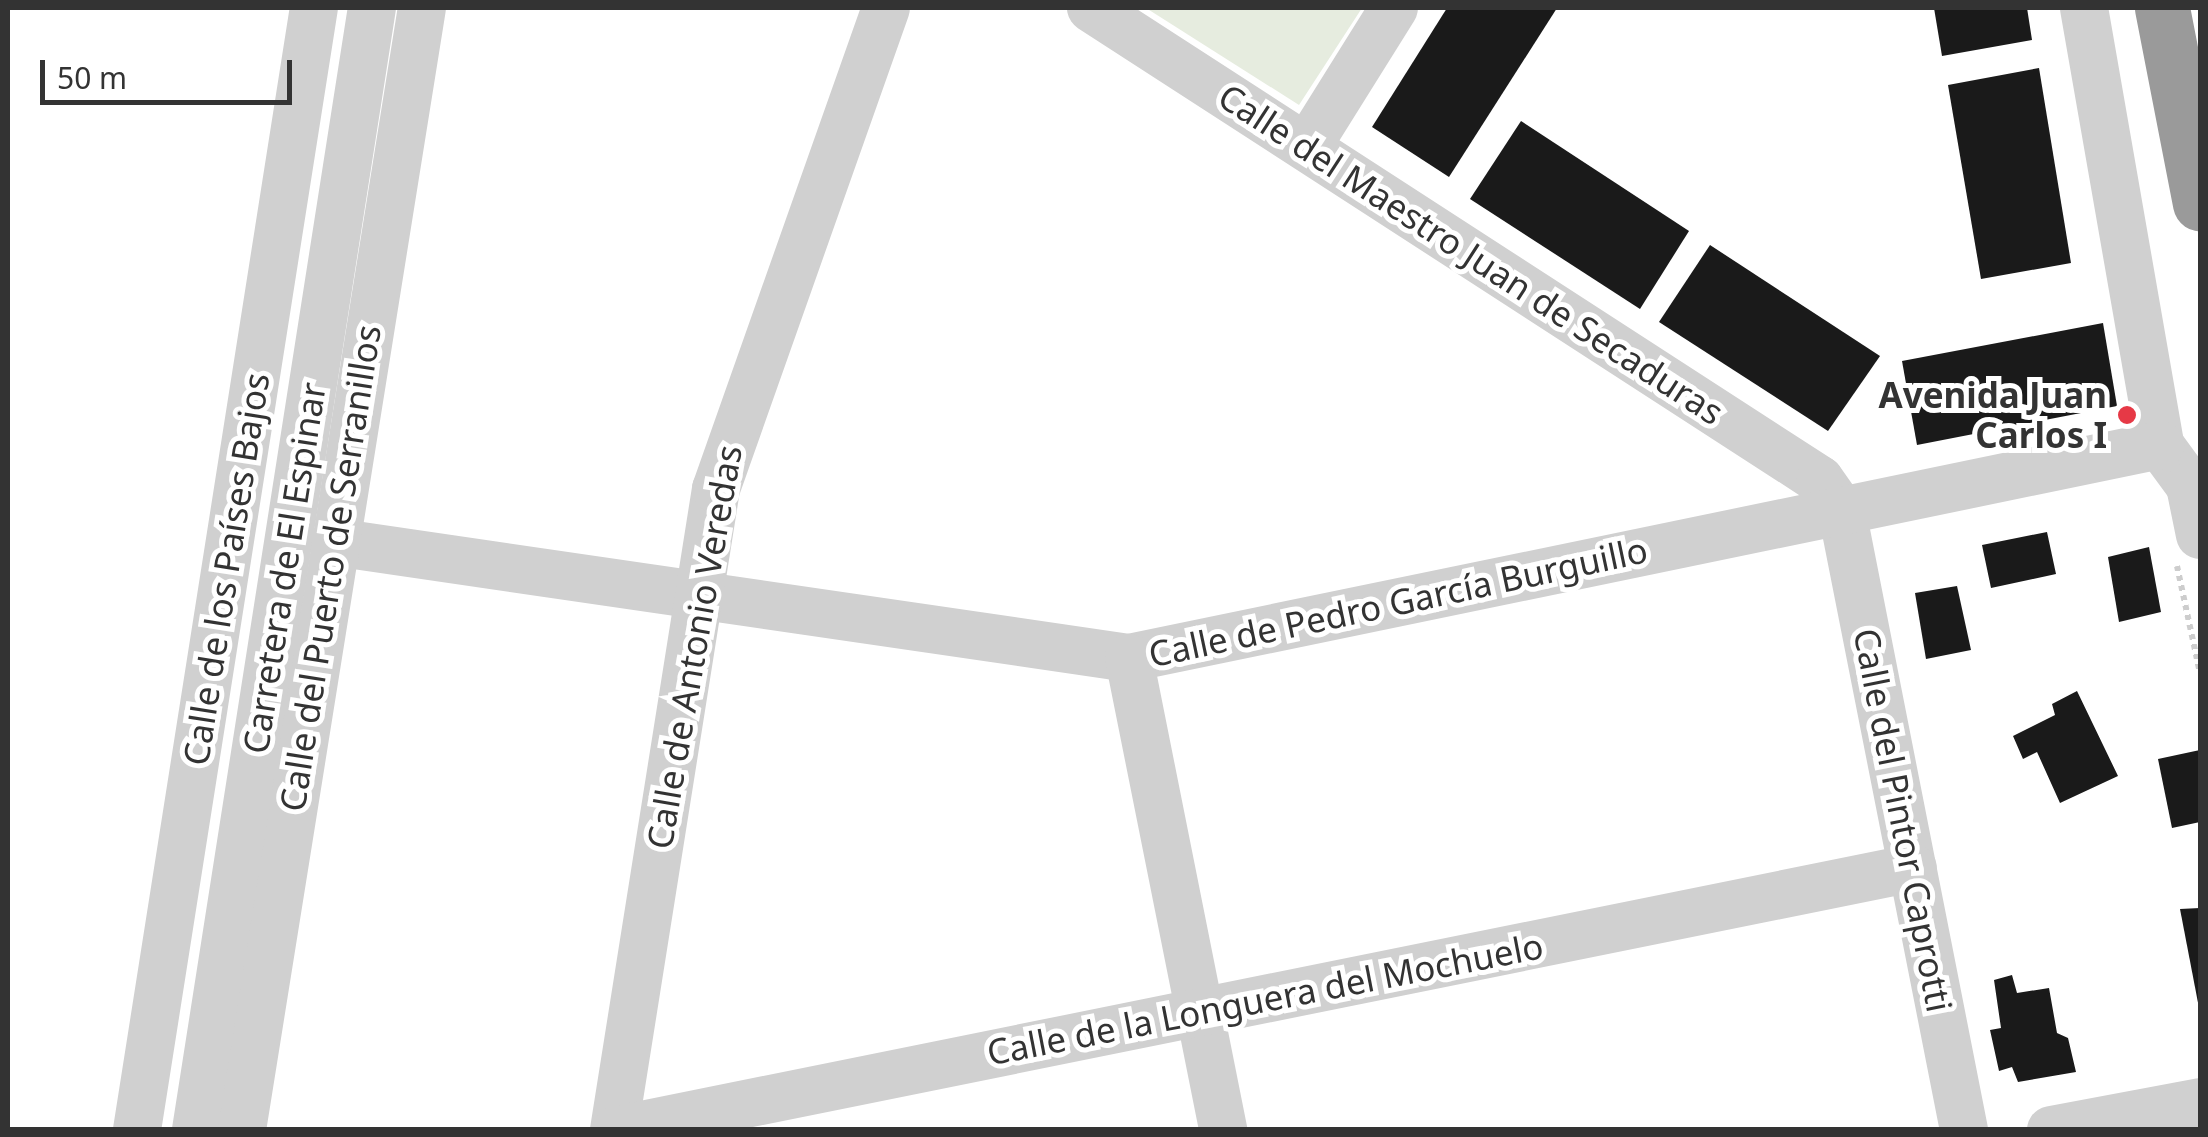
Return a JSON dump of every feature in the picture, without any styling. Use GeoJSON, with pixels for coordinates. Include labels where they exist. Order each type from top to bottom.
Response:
{"type":"FeatureCollection","features":[{"type":"Feature","properties":{"kind":"highway"},"geometry":{"type":"LineString","coordinates":[[2162,8],[2200,203]]}},
{"type":"Feature","properties":{"kind":"street","name":"Calle de los Países Bajos"},"geometry":{"type":"LineString","coordinates":[[137,1130],[314,8]]}},
{"type":"Feature","properties":{"kind":"street","name":"Carretera de El Espinar"},"geometry":{"type":"LineString","coordinates":[[196,1130],[372,8]]}},
{"type":"Feature","properties":{"kind":"street","name":"Calle del Puerto de Serranillos"},"geometry":{"type":"LineString","coordinates":[[242,1130],[422,8]]}},
{"type":"Feature","properties":{"kind":"street","name":"Calle de Antonio Veredas"},"geometry":{"type":"LineString","coordinates":[[616,1130],[699,595],[732,431],[886,8]]}},
{"type":"Feature","properties":{"kind":"street","name":"Calle del Maestro Juan de Secaduras"},"geometry":{"type":"LineString","coordinates":[[1091,8],[1820,480],[1842,511]]}},
{"type":"Feature","properties":{"kind":"street"},"geometry":{"type":"LineString","coordinates":[[1307,147],[1394,8]]}},
{"type":"Feature","properties":{"kind":"street"},"geometry":{"type":"LineString","coordinates":[[2084,8],[2160,445],[2190,486],[2194,547]]}},
{"type":"Feature","properties":{"kind":"street","name":"Calle de Pedro García Burguillo"},"geometry":{"type":"LineString","coordinates":[[334,542],[1129,658],[2160,445]]}},
{"type":"Feature","properties":{"kind":"street","name":"Calle del Pintor Caprotti"},"geometry":{"type":"LineString","coordinates":[[1842,511],[1964,1130]]}},
{"type":"Feature","properties":{"kind":"street"},"geometry":{"type":"LineString","coordinates":[[1129,658],[1223,1130]]}},
{"type":"Feature","properties":{"kind":"street","name":"Calle de la Longuera del Mochuelo"},"geometry":{"type":"LineString","coordinates":[[616,1130],[1912,868]]}},
{"type":"Feature","properties":{"kind":"street"},"geometry":{"type":"LineString","coordinates":[[2052,1130],[2200,1102]]}},
{"type":"Feature","properties":{"kind":"path"},"geometry":{"type":"LineString","coordinates":[[2194,547],[2176,566],[2200,673]]}},
{"type":"Feature","properties":{"kind":"shaded area"},"geometry":{"type":"Polygon","coordinates":[[[1146,8],[1362,8],[1299,105],[1146,8]]]}},
{"type":"Feature","properties":{"kind":"building"},"geometry":{"type":"Polygon","coordinates":[[[1447,8],[1557,8],[1449,177],[1372,127],[1447,8]]]}},
{"type":"Feature","properties":{"kind":"building"},"geometry":{"type":"Polygon","coordinates":[[[1934,8],[2027,8],[2032,40],[1942,56],[1934,8]]]}},
{"type":"Feature","properties":{"kind":"building"},"geometry":{"type":"Polygon","coordinates":[[[2039,68],[2071,263],[1981,279],[1948,85],[2039,68]]]}},
{"type":"Feature","properties":{"kind":"building"},"geometry":{"type":"Polygon","coordinates":[[[1521,121],[1689,231],[1640,309],[1470,199],[1521,121]]]}},
{"type":"Feature","properties":{"kind":"building"},"geometry":{"type":"Polygon","coordinates":[[[1710,245],[1880,356],[1828,431],[1659,322],[1710,245]]]}},
{"type":"Feature","properties":{"kind":"building"},"geometry":{"type":"Polygon","coordinates":[[[2103,323],[2117,406],[1917,445],[1902,361],[2103,323]]]}},
{"type":"Feature","properties":{"kind":"building"},"geometry":{"type":"Polygon","coordinates":[[[2047,532],[2056,574],[1991,588],[1982,545],[2047,532]]]}},
{"type":"Feature","properties":{"kind":"building"},"geometry":{"type":"Polygon","coordinates":[[[2149,547],[2161,612],[2119,622],[2108,557],[2149,547]]]}},
{"type":"Feature","properties":{"kind":"building"},"geometry":{"type":"Polygon","coordinates":[[[1957,586],[1971,650],[1926,659],[1915,593],[1957,586]]]}},
{"type":"Feature","properties":{"kind":"building"},"geometry":{"type":"Polygon","coordinates":[[[2077,691],[2118,776],[2060,803],[2037,752],[2023,759],[2013,736],[2055,715],[2052,704],[2077,691]]]}},
{"type":"Feature","properties":{"kind":"building"},"geometry":{"type":"Polygon","coordinates":[[[2200,750],[2200,822],[2172,828],[2158,759],[2200,750]]]}},
{"type":"Feature","properties":{"kind":"building"},"geometry":{"type":"Polygon","coordinates":[[[2200,908],[2200,1008],[2199,1008],[2180,909],[2200,908]]]}},
{"type":"Feature","properties":{"kind":"building"},"geometry":{"type":"Polygon","coordinates":[[[2012,975],[2017,993],[2049,988],[2057,1033],[2068,1038],[2076,1072],[2018,1082],[2012,1067],[1999,1071],[1990,1030],[2001,1028],[1994,980],[2012,975]]]}},
{"type":"Feature","properties":{"kind":"place","name":"Avenida Juan Carlos I"},"geometry":{"type":"Point","coordinates":[2127,415]}}]}
